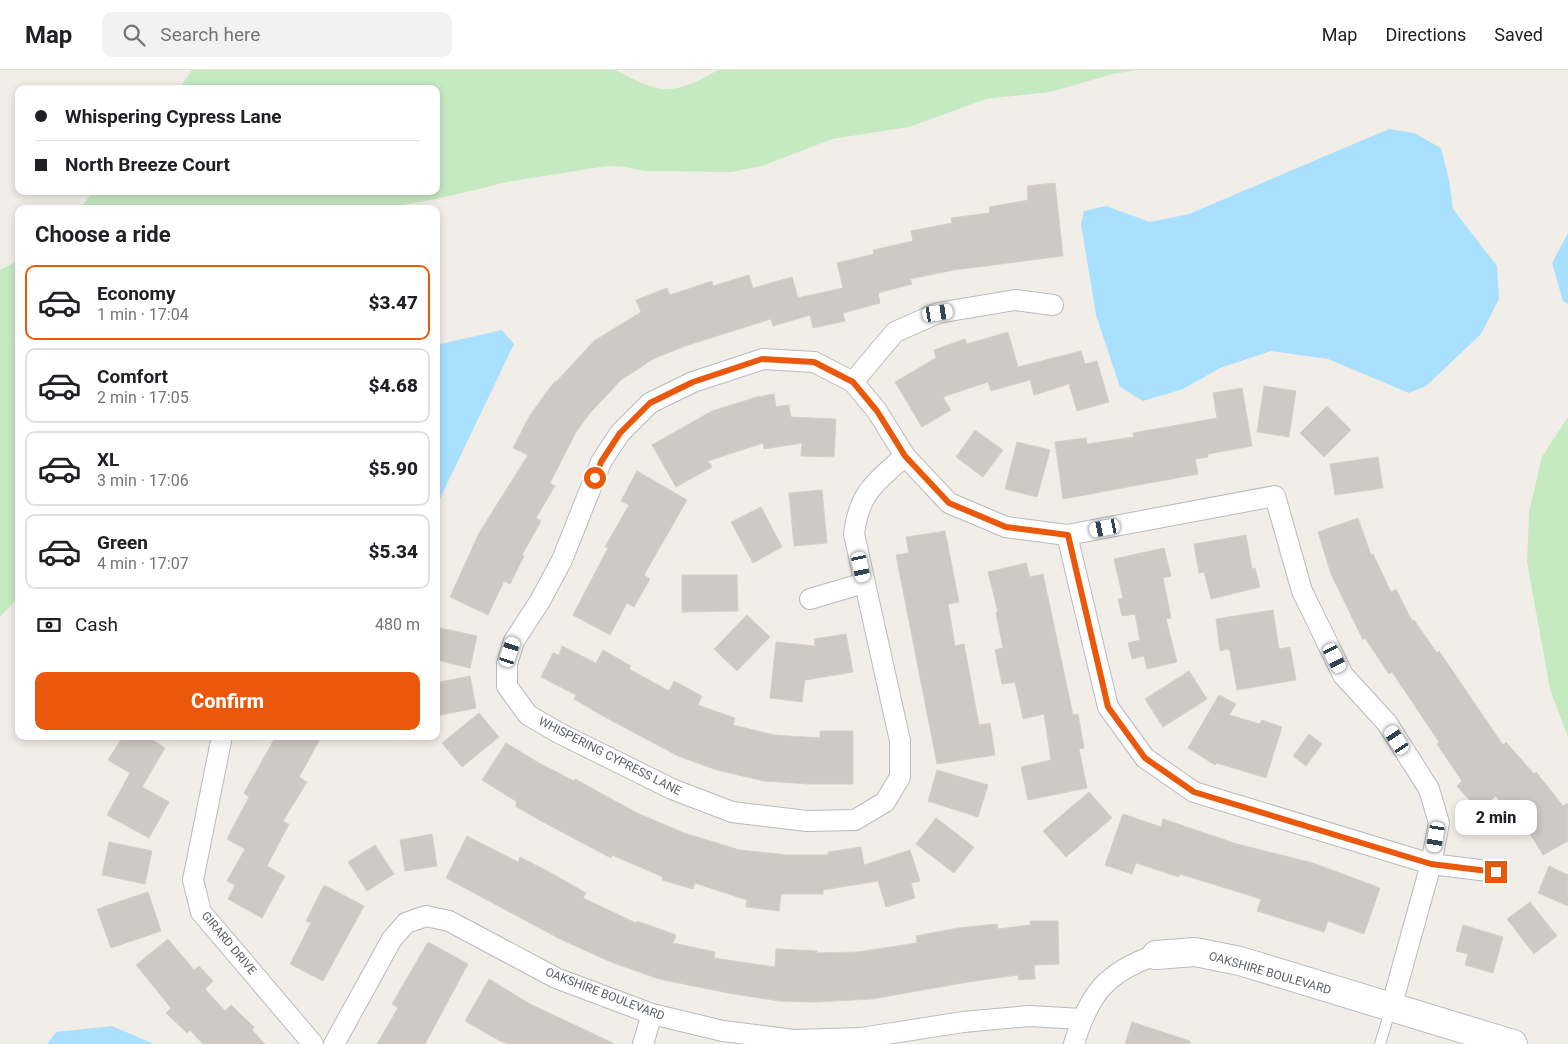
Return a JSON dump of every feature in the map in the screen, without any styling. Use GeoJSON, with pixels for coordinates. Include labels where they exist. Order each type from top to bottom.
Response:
{"type":"FeatureCollection","features":[{"type":"Feature","properties":{"kind":"street"},"geometry":{"type":"LineString","coordinates":[[853,382],[895,332],[938,313],[1015,300],[1053,305]]}},
{"type":"Feature","properties":{"kind":"street","name":"WHISPERING CYPRESS LANE"},"geometry":{"type":"LineString","coordinates":[[905,456],[869,489],[857,514],[854,534],[900,741],[900,777],[885,802],[856,820],[807,821],[732,812],[715,806],[672,789],[559,733],[528,715],[507,686],[507,664],[514,641],[540,601],[562,560],[601,462],[620,433],[650,403],[693,382],[762,359],[814,362],[853,382],[877,411],[905,456],[949,503],[1006,527],[1068,535],[1274,496],[1302,591],[1343,675],[1386,723],[1429,789],[1439,823],[1431,864],[1391,1008]]}},
{"type":"Feature","properties":{"kind":"street"},"geometry":{"type":"LineString","coordinates":[[1068,535],[1108,707],[1145,758],[1194,792],[1431,864],[1496,872]]}},
{"type":"Feature","properties":{"kind":"street"},"geometry":{"type":"LineString","coordinates":[[810,599],[864,583]]}},
{"type":"Feature","properties":{"kind":"street","name":"GIRARD DRIVE"},"geometry":{"type":"LineString","coordinates":[[221,740],[193,880],[201,912],[313,1044]]}},
{"type":"Feature","properties":{"kind":"street","name":"OAKSHIRE BOULEVARD"},"geometry":{"type":"LineString","coordinates":[[334,1044],[392,939],[406,923],[426,916],[449,921],[556,978],[652,1014],[722,1031],[794,1040],[860,1041],[962,1022],[1030,1016],[1082,1019],[1107,980],[1130,964],[1156,955],[1195,952],[1240,961],[1513,1044]]}},
{"type":"Feature","properties":{"kind":"street"},"geometry":{"type":"LineString","coordinates":[[643,1044],[652,1014]]}},
{"type":"Feature","properties":{"kind":"street"},"geometry":{"type":"LineString","coordinates":[[1074,1044],[1082,1019]]}},
{"type":"Feature","properties":{"kind":"lane"},"geometry":{"type":"LineString","coordinates":[[1380,1044],[1391,1008]]}},
{"type":"Feature","properties":{"kind":"green space"},"geometry":{"type":"Polygon","coordinates":[[[192,70],[615,70],[644,84],[666,89],[689,85],[718,70],[1137,70],[1113,74],[1050,92],[986,99],[909,127],[832,139],[762,166],[731,172],[644,171],[607,166],[507,182],[403,205],[83,205],[90,195],[440,195],[440,85],[182,85],[192,70]]]}},
{"type":"Feature","properties":{"kind":"green space"},"geometry":{"type":"Polygon","coordinates":[[[15,262],[15,601],[0,617],[0,270],[15,262]]]}},
{"type":"Feature","properties":{"kind":"green space"},"geometry":{"type":"Polygon","coordinates":[[[1568,417],[1568,738],[1550,689],[1527,562],[1529,512],[1542,457],[1568,417]]]}},
{"type":"Feature","properties":{"kind":"water"},"geometry":{"type":"Polygon","coordinates":[[[1389,129],[1414,133],[1441,148],[1449,180],[1453,209],[1497,266],[1499,299],[1481,334],[1426,386],[1409,393],[1328,359],[1271,351],[1220,368],[1183,389],[1143,401],[1120,387],[1096,315],[1081,224],[1084,211],[1106,206],[1150,222],[1189,214],[1389,129]]]}},
{"type":"Feature","properties":{"kind":"water"},"geometry":{"type":"Polygon","coordinates":[[[1568,233],[1568,304],[1563,301],[1552,263],[1568,233]]]}},
{"type":"Feature","properties":{"kind":"water"},"geometry":{"type":"Polygon","coordinates":[[[502,330],[514,344],[440,499],[440,344],[502,330]]]}},
{"type":"Feature","properties":{"kind":"water"},"geometry":{"type":"Polygon","coordinates":[[[112,1026],[154,1044],[47,1044],[56,1032],[112,1026]]]}},
{"type":"Feature","properties":{"kind":"building"},"geometry":{"type":"Polygon","coordinates":[[[1055,183],[1063,256],[954,270],[910,279],[912,284],[878,293],[880,303],[843,313],[845,321],[813,328],[810,315],[773,326],[771,319],[685,346],[653,359],[621,380],[590,413],[576,432],[550,483],[555,486],[536,518],[541,521],[522,555],[524,556],[510,584],[504,581],[488,615],[450,597],[479,533],[528,455],[513,448],[530,415],[555,381],[594,341],[641,312],[636,300],[667,288],[670,295],[712,281],[713,286],[749,275],[753,288],[792,277],[798,298],[843,288],[837,263],[874,254],[873,250],[913,241],[911,231],[952,223],[951,218],[990,213],[989,207],[1028,200],[1027,186],[1055,183]]]}},
{"type":"Feature","properties":{"kind":"building"},"geometry":{"type":"Polygon","coordinates":[[[1008,332],[1018,367],[1081,351],[1085,364],[1097,361],[1109,402],[1077,411],[1069,384],[1034,395],[1030,380],[991,391],[988,382],[943,397],[951,410],[922,427],[895,382],[936,358],[934,350],[965,339],[967,344],[1008,332]]]}},
{"type":"Feature","properties":{"kind":"building"},"geometry":{"type":"Polygon","coordinates":[[[1264,386],[1296,391],[1289,437],[1257,432],[1264,386]]]}},
{"type":"Feature","properties":{"kind":"building"},"geometry":{"type":"Polygon","coordinates":[[[1242,388],[1252,446],[1208,454],[1208,457],[1195,459],[1198,474],[1063,499],[1055,442],[1086,438],[1087,444],[1134,437],[1133,433],[1217,418],[1213,393],[1242,388]]]}},
{"type":"Feature","properties":{"kind":"building"},"geometry":{"type":"Polygon","coordinates":[[[774,394],[776,407],[789,405],[791,417],[836,419],[834,457],[801,456],[802,443],[764,449],[763,443],[708,461],[712,467],[676,487],[652,445],[712,411],[757,397],[774,394]]]}},
{"type":"Feature","properties":{"kind":"building"},"geometry":{"type":"Polygon","coordinates":[[[1327,406],[1351,430],[1324,457],[1300,433],[1327,406]]]}},
{"type":"Feature","properties":{"kind":"building"},"geometry":{"type":"Polygon","coordinates":[[[975,430],[1003,450],[983,477],[956,457],[975,430]]]}},
{"type":"Feature","properties":{"kind":"building"},"geometry":{"type":"Polygon","coordinates":[[[1017,442],[1050,450],[1037,497],[1005,489],[1017,442]]]}},
{"type":"Feature","properties":{"kind":"building"},"geometry":{"type":"Polygon","coordinates":[[[1378,457],[1383,488],[1335,495],[1330,464],[1378,457]]]}},
{"type":"Feature","properties":{"kind":"building"},"geometry":{"type":"Polygon","coordinates":[[[637,471],[687,500],[644,575],[650,579],[634,607],[627,603],[610,635],[573,615],[608,548],[605,547],[629,505],[621,501],[637,471]]]}},
{"type":"Feature","properties":{"kind":"building"},"geometry":{"type":"Polygon","coordinates":[[[822,490],[827,543],[794,546],[789,493],[822,490]]]}},
{"type":"Feature","properties":{"kind":"building"},"geometry":{"type":"Polygon","coordinates":[[[761,507],[782,547],[753,563],[731,522],[761,507]]]}},
{"type":"Feature","properties":{"kind":"building"},"geometry":{"type":"Polygon","coordinates":[[[1358,518],[1371,555],[1373,554],[1391,592],[1396,589],[1412,621],[1414,620],[1437,653],[1439,651],[1503,745],[1506,742],[1534,774],[1536,772],[1563,806],[1568,803],[1568,841],[1543,855],[1524,824],[1520,827],[1496,796],[1479,811],[1457,786],[1462,781],[1437,744],[1439,742],[1392,672],[1389,674],[1365,638],[1363,640],[1331,574],[1318,532],[1358,518]]]}},
{"type":"Feature","properties":{"kind":"building"},"geometry":{"type":"Polygon","coordinates":[[[945,531],[959,602],[948,604],[955,646],[964,644],[979,725],[990,723],[995,755],[937,764],[896,555],[909,553],[906,537],[945,531]]]}},
{"type":"Feature","properties":{"kind":"building"},"geometry":{"type":"Polygon","coordinates":[[[1246,535],[1252,569],[1255,568],[1260,587],[1211,599],[1204,572],[1199,573],[1194,544],[1246,535]]]}},
{"type":"Feature","properties":{"kind":"building"},"geometry":{"type":"Polygon","coordinates":[[[1164,548],[1171,576],[1163,578],[1171,618],[1166,619],[1177,662],[1147,669],[1144,656],[1132,659],[1128,643],[1140,640],[1135,614],[1122,616],[1118,599],[1123,598],[1114,559],[1164,548]]]}},
{"type":"Feature","properties":{"kind":"building"},"geometry":{"type":"Polygon","coordinates":[[[1026,563],[1030,577],[1043,574],[1073,715],[1078,714],[1084,748],[1079,749],[1087,788],[1028,800],[1021,767],[1051,760],[1044,714],[1023,719],[1015,682],[1002,684],[995,650],[1003,648],[996,613],[998,612],[988,572],[1026,563]]]}},
{"type":"Feature","properties":{"kind":"building"},"geometry":{"type":"Polygon","coordinates":[[[682,575],[737,575],[738,611],[682,612],[682,575]]]}},
{"type":"Feature","properties":{"kind":"building"},"geometry":{"type":"Polygon","coordinates":[[[1273,610],[1279,649],[1290,647],[1296,680],[1237,690],[1230,651],[1228,649],[1220,651],[1216,619],[1273,610]]]}},
{"type":"Feature","properties":{"kind":"building"},"geometry":{"type":"Polygon","coordinates":[[[747,615],[770,637],[737,671],[714,649],[747,615]]]}},
{"type":"Feature","properties":{"kind":"building"},"geometry":{"type":"Polygon","coordinates":[[[440,628],[477,636],[470,668],[440,661],[440,628]]]}},
{"type":"Feature","properties":{"kind":"building"},"geometry":{"type":"Polygon","coordinates":[[[846,634],[853,672],[805,680],[802,702],[770,698],[776,642],[815,646],[814,639],[846,634]]]}},
{"type":"Feature","properties":{"kind":"building"},"geometry":{"type":"Polygon","coordinates":[[[562,646],[596,663],[603,650],[631,666],[629,669],[669,691],[674,681],[702,696],[698,705],[735,718],[733,725],[774,735],[820,738],[820,731],[853,731],[853,784],[764,781],[717,770],[678,756],[601,715],[574,699],[576,695],[541,677],[553,653],[559,655],[562,646]]]}},
{"type":"Feature","properties":{"kind":"building"},"geometry":{"type":"Polygon","coordinates":[[[1189,671],[1207,699],[1163,727],[1145,699],[1189,671]]]}},
{"type":"Feature","properties":{"kind":"building"},"geometry":{"type":"Polygon","coordinates":[[[470,676],[476,708],[440,715],[440,682],[470,676]]]}},
{"type":"Feature","properties":{"kind":"building"},"geometry":{"type":"Polygon","coordinates":[[[1219,695],[1236,704],[1229,715],[1260,724],[1262,720],[1282,727],[1266,778],[1217,763],[1215,765],[1188,748],[1219,695]]]}},
{"type":"Feature","properties":{"kind":"building"},"geometry":{"type":"Polygon","coordinates":[[[479,713],[499,737],[462,767],[442,743],[479,713]]]}},
{"type":"Feature","properties":{"kind":"building"},"geometry":{"type":"Polygon","coordinates":[[[1309,734],[1322,744],[1306,766],[1293,756],[1309,734]]]}},
{"type":"Feature","properties":{"kind":"building"},"geometry":{"type":"Polygon","coordinates":[[[121,740],[152,740],[165,748],[142,787],[169,802],[149,838],[107,815],[130,773],[108,760],[121,740]]]}},
{"type":"Feature","properties":{"kind":"building"},"geometry":{"type":"Polygon","coordinates":[[[274,740],[319,741],[299,777],[307,782],[283,821],[289,824],[267,866],[285,876],[262,918],[228,899],[235,885],[227,881],[245,849],[227,839],[249,797],[244,793],[274,740]]]}},
{"type":"Feature","properties":{"kind":"building"},"geometry":{"type":"Polygon","coordinates":[[[506,743],[539,763],[574,781],[575,779],[637,813],[684,833],[740,850],[787,855],[828,855],[828,852],[861,847],[864,865],[910,850],[920,881],[911,883],[915,898],[886,907],[878,881],[823,890],[823,894],[781,894],[779,911],[746,907],[747,900],[695,883],[693,889],[662,880],[663,877],[612,855],[611,858],[543,822],[515,806],[517,802],[482,780],[506,743]]]}},
{"type":"Feature","properties":{"kind":"building"},"geometry":{"type":"Polygon","coordinates":[[[937,770],[988,785],[978,817],[928,801],[937,770]]]}},
{"type":"Feature","properties":{"kind":"building"},"geometry":{"type":"Polygon","coordinates":[[[1089,792],[1112,818],[1066,857],[1043,831],[1089,792]]]}},
{"type":"Feature","properties":{"kind":"building"},"geometry":{"type":"Polygon","coordinates":[[[1123,814],[1161,827],[1163,819],[1237,844],[1313,863],[1380,888],[1364,934],[1328,921],[1324,932],[1257,911],[1261,899],[1180,874],[1179,877],[1136,863],[1132,874],[1105,865],[1123,814]]]}},
{"type":"Feature","properties":{"kind":"building"},"geometry":{"type":"Polygon","coordinates":[[[936,818],[974,847],[954,873],[916,844],[936,818]]]}},
{"type":"Feature","properties":{"kind":"building"},"geometry":{"type":"Polygon","coordinates":[[[432,834],[437,866],[405,871],[400,840],[432,834]]]}},
{"type":"Feature","properties":{"kind":"building"},"geometry":{"type":"Polygon","coordinates":[[[467,836],[518,862],[520,857],[551,873],[586,893],[583,898],[636,923],[637,921],[676,935],[673,943],[715,952],[714,958],[775,967],[776,949],[817,951],[817,953],[858,952],[917,943],[916,936],[958,928],[997,924],[998,929],[1030,925],[1030,921],[1058,921],[1059,964],[1034,965],[1035,979],[1019,980],[1018,975],[872,999],[815,1002],[779,1001],[659,979],[611,962],[560,939],[446,878],[467,836]]]}},
{"type":"Feature","properties":{"kind":"building"},"geometry":{"type":"Polygon","coordinates":[[[109,842],[152,851],[145,884],[102,875],[109,842]]]}},
{"type":"Feature","properties":{"kind":"building"},"geometry":{"type":"Polygon","coordinates":[[[375,845],[394,874],[367,891],[348,862],[375,845]]]}},
{"type":"Feature","properties":{"kind":"building"},"geometry":{"type":"Polygon","coordinates":[[[1549,866],[1568,875],[1568,906],[1538,893],[1549,866]]]}},
{"type":"Feature","properties":{"kind":"building"},"geometry":{"type":"Polygon","coordinates":[[[324,885],[364,906],[323,981],[290,964],[311,923],[306,921],[324,885]]]}},
{"type":"Feature","properties":{"kind":"building"},"geometry":{"type":"Polygon","coordinates":[[[148,892],[161,931],[111,948],[97,909],[148,892]]]}},
{"type":"Feature","properties":{"kind":"building"},"geometry":{"type":"Polygon","coordinates":[[[1530,902],[1557,936],[1534,954],[1507,919],[1530,902]]]}},
{"type":"Feature","properties":{"kind":"building"},"geometry":{"type":"Polygon","coordinates":[[[1463,925],[1503,937],[1493,973],[1465,965],[1468,954],[1456,951],[1463,925]]]}},
{"type":"Feature","properties":{"kind":"building"},"geometry":{"type":"Polygon","coordinates":[[[168,939],[194,970],[199,966],[213,981],[205,989],[225,1011],[231,1005],[254,1027],[252,1030],[265,1044],[203,1044],[190,1030],[187,1033],[166,1013],[171,1008],[136,965],[168,939]]]}},
{"type":"Feature","properties":{"kind":"building"},"geometry":{"type":"Polygon","coordinates":[[[428,942],[468,964],[425,1044],[377,1044],[398,1008],[392,1004],[428,942]]]}},
{"type":"Feature","properties":{"kind":"building"},"geometry":{"type":"Polygon","coordinates":[[[489,979],[530,1004],[615,1044],[509,1044],[500,1041],[465,1021],[489,979]]]}},
{"type":"Feature","properties":{"kind":"building"},"geometry":{"type":"Polygon","coordinates":[[[1132,1022],[1190,1041],[1190,1044],[1125,1044],[1132,1022]]]}},
{"type":"Feature","properties":{"kind":"route"},"geometry":{"type":"LineString","coordinates":[[595,478],[601,462],[620,433],[650,403],[693,382],[762,359],[814,362],[853,382],[877,411],[905,456],[949,503],[1006,527],[1068,535],[1108,707],[1145,758],[1194,792],[1431,864],[1496,872]]}}]}
